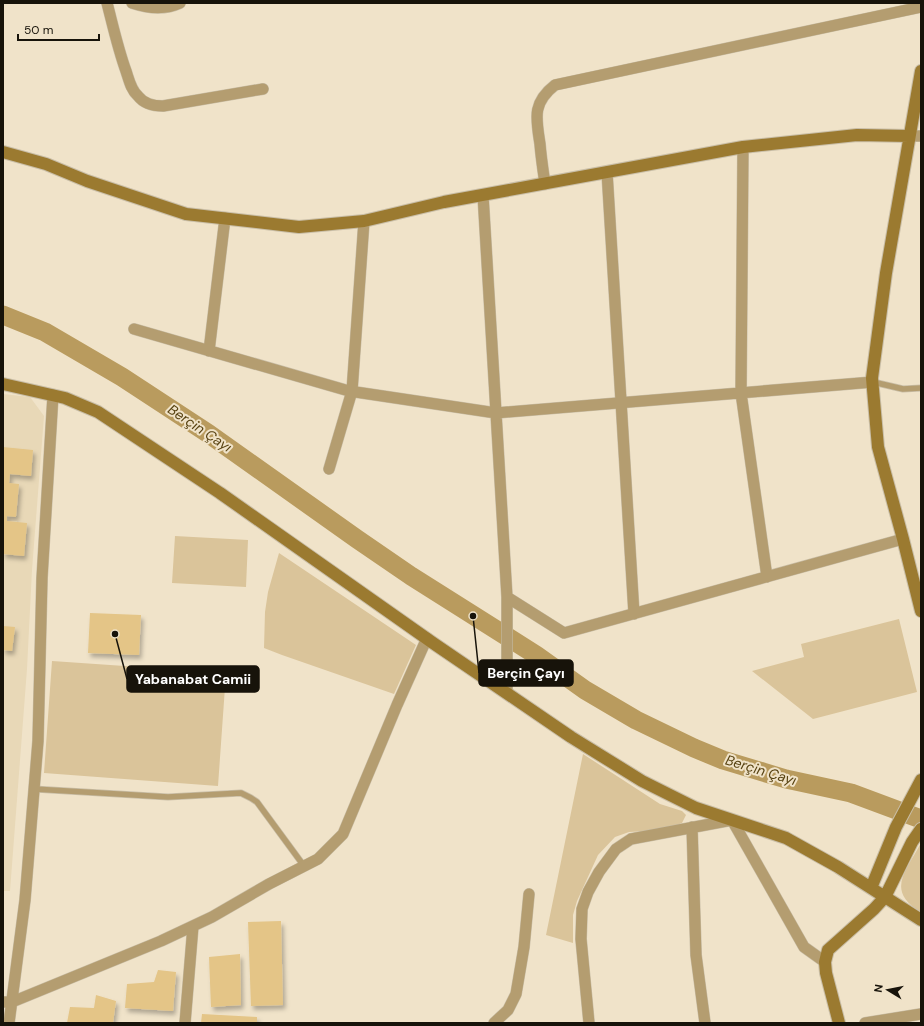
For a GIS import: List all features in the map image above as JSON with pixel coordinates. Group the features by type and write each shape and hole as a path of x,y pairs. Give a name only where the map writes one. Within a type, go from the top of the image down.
{"street":[{"path":"107,3 119,51 132,87 139,98 144,102 156,106 163,106 263,89"},
{"path":"132,3 148,7 161,8 173,7 180,3"},
{"path":"545,184 536,116 544,95 555,85 921,7"},
{"path":"921,71 915,136 886,273 872,382 878,447 918,588 921,611"},
{"path":"3,152 46,164 87,181 186,214 299,227 364,221 444,202 743,147 857,135 915,136"},
{"path":"743,147 740,393 767,577"},
{"path":"607,172 634,614"},
{"path":"483,195 507,601 507,689"},
{"path":"209,350 225,218"},
{"path":"329,469 352,391 364,221"},
{"path":"134,329 352,391 496,413 872,382"},
{"path":"3,384 65,398 98,412 220,493 426,638 507,689 571,737 642,780 696,808 786,838 838,867 921,920"},
{"path":"9,1023 7,1002 25,900 38,741 42,578 53,395"},
{"path":"507,601 564,633 903,539"},
{"path":"7,1002 162,940 193,926 318,858 343,834 426,638"},
{"path":"871,888 896,827 920,781"},
{"path":"589,1023 581,939 582,909 588,892 599,872 616,849 631,839 732,820"},
{"path":"732,820 804,947 825,962"},
{"path":"692,827 696,955 705,1023"},
{"path":"839,1023 825,962 828,950 874,909 885,897 912,842 921,829"},
{"path":"494,1023 508,1010 516,994 524,947 529,894"},
{"path":"185,1023 193,926"},
{"path":"865,1023 921,1014"}],"lane":[{"path":"872,382 903,389 921,388"},
{"path":"34,789 168,798 236,793 245,795 257,802 304,866"}],"shaded area":[{"path":"3,394 30,397 44,416 10,891 3,891"},
{"path":"175,536 248,540 246,587 172,583"},
{"path":"279,553 416,645 394,694 264,648 265,612 268,592"},
{"path":"899,619 917,692 813,719 752,671 804,657 801,644"},
{"path":"52,661 226,673 218,786 44,773"},
{"path":"583,754 660,804 682,811 686,815 682,823 665,830 629,832 615,837 598,855 577,901 573,915 573,943 546,935"},
{"path":"921,843 921,912 910,904 904,896 901,888 905,872"}],"building":[{"path":"3,447 33,450 31,476 10,474 9,483 19,484 16,517 7,516 7,521 27,523 24,556 3,554"},
{"path":"90,613 141,615 139,655 88,653"},
{"path":"3,626 15,627 12,651 3,650"},
{"path":"281,921 283,1005 251,1006 248,922"},
{"path":"240,954 241,1005 211,1007 209,957"},
{"path":"158,970 176,972 173,1011 125,1008 127,984 154,982"},
{"path":"96,995 116,1001 113,1023 67,1023 70,1007 94,1008"},
{"path":"202,1014 257,1017 257,1023 201,1023"}],"waterway":[{"name":"Berçin Çayı","path":"3,315 45,332 122,377 209,434 411,576 536,655 585,690 636,720 694,748 723,760 786,779 851,793 921,819"}],"place":[{"name":"Berçin Çayı","path":"473,616"},
{"name":"Yabanabat Camii","path":"115,634"}]}
